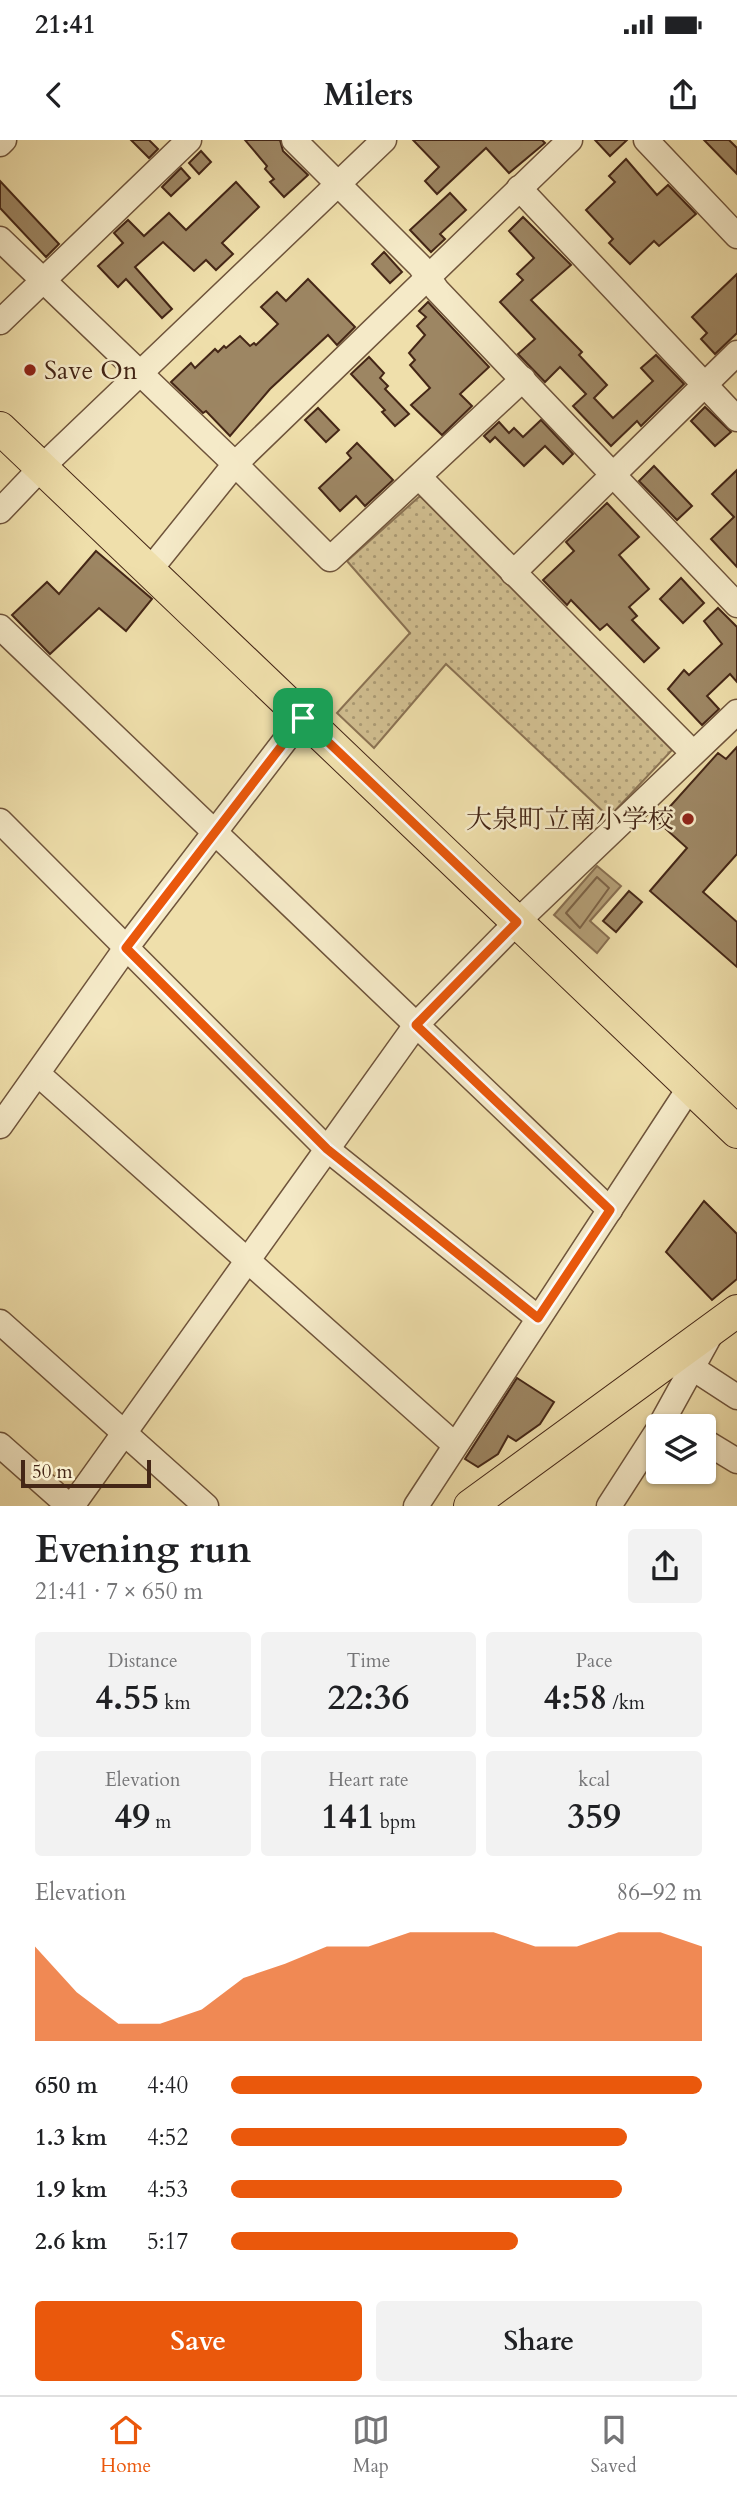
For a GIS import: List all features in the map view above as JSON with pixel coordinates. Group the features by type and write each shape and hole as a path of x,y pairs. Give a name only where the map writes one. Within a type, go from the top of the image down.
{"main road":[{"path":"0,428 737,1132"},
{"path":"470,1506 726,1319"}],"street":[{"path":"0,144 4,140"},
{"path":"0,322 189,140"},
{"path":"294,140 428,277 737,605"},
{"path":"0,511 41,468 384,140"},
{"path":"149,571 235,464 570,140"},
{"path":"646,140 737,236"},
{"path":"519,188 737,419"},
{"path":"0,239 330,559 523,379"},
{"path":"513,573 737,353"},
{"path":"419,477 693,753"},
{"path":"0,627 610,1210"},
{"path":"0,1445 70,1506 416,1025 517,922 737,712"},
{"path":"0,1126 126,948 303,718"},
{"path":"0,821 327,1149 538,1318"},
{"path":"38,1074 455,1445"},
{"path":"416,1506 690,1087"},
{"path":"672,1414 694,1369 726,1319"},
{"path":"0,1322 206,1506"},
{"path":"694,1369 737,1397"},
{"path":"716,1448 737,1461"},
{"path":"609,1506 646,1453"}],"shaded area":[{"path":"420,496 672,750 609,817 446,664 374,748 337,713 410,633 347,561"}],"water":[{"path":"597,866 621,886 590,921 609,938 597,953 554,915"}],"building":[{"path":"131,140 149,140 158,149 149,158"},
{"path":"245,140 280,140 283,151 308,175 284,197 270,182 274,179 265,169 267,166"},
{"path":"413,140 542,140 545,143 509,173 486,148 437,194 425,181 439,167"},
{"path":"595,140 627,140 610,156"},
{"path":"704,140 729,140 737,148 737,174"},
{"path":"201,151 211,162 199,174 189,163"},
{"path":"626,159 657,195 668,185 696,214 659,246 654,241 630,264 609,243 613,239 586,210 615,182 609,176"},
{"path":"181,168 190,178 171,196 162,187"},
{"path":"0,181 59,244 46,257 0,208"},
{"path":"236,182 259,207 222,243 233,254 216,270 206,260 194,271 163,242 135,267 172,309 162,318 126,279 118,287 98,266 123,243 114,233 128,220 144,236 169,213 186,230"},
{"path":"450,193 466,210 440,234 445,239 431,252 410,230"},
{"path":"523,217 571,265 531,300 582,352 579,355 607,385 594,398 613,418 653,381 641,368 656,355 684,384 641,426 637,421 611,446 573,406 586,394 560,367 545,382 518,354 535,339 500,302 523,280 517,274 534,258 509,231"},
{"path":"384,252 402,272 390,283 372,264"},
{"path":"737,274 737,333 715,354 701,339 707,333 692,317"},
{"path":"308,279 355,327 337,345 328,335 270,389 230,436 206,411 203,413 171,382 191,363 195,368 215,349 218,352 224,346 226,348 240,336 250,346 254,343 256,345 278,324 261,307 277,292 286,301"},
{"path":"428,302 489,367 460,394 472,406 442,435 411,405 430,388 410,365 415,360 409,353 425,335 417,326 426,317 419,311"},
{"path":"369,357 384,373 380,378 388,386 385,389 409,414 395,426 382,412 385,410 351,374"},
{"path":"705,407 731,432 715,446 691,421"},
{"path":"318,408 339,430 326,442 305,420"},
{"path":"541,420 573,454 563,464 545,446 524,466 495,437 490,442 484,436 499,422 509,433 514,428 523,437"},
{"path":"357,443 393,480 365,506 356,496 340,511 319,488 351,458 347,453"},
{"path":"654,466 692,506 677,520 639,481"},
{"path":"737,470 737,567 711,539 734,517 712,494"},
{"path":"607,503 639,537 619,555 649,589 629,607 637,616 632,620 659,648 644,662 607,624 600,630 571,600 567,605 543,580 574,551 566,542"},
{"path":"96,551 152,599 126,631 99,608 50,654 12,615 47,582 59,594"},
{"path":"681,578 704,603 683,623 660,599"},
{"path":"718,608 737,627 737,682 730,674 707,696 719,709 702,725 668,689 684,670 689,675 722,644 704,621"},
{"path":"737,747 737,854 703,892 737,922 737,967 650,891 687,848 657,821 718,753 726,759"},
{"path":"629,891 642,902 616,932 603,921"},
{"path":"704,1201 737,1234 737,1279 712,1300 666,1252"},
{"path":"517,1378 554,1402 540,1424 516,1441 508,1436 498,1454 478,1467 465,1459"}],"place":[{"name":"Save On","path":"30,370"},
{"name":"大泉町立南小学校","path":"688,819"}],"route":[{"path":"303,718 517,922 416,1025 610,1210 538,1318 327,1149 126,948 303,718"}]}
